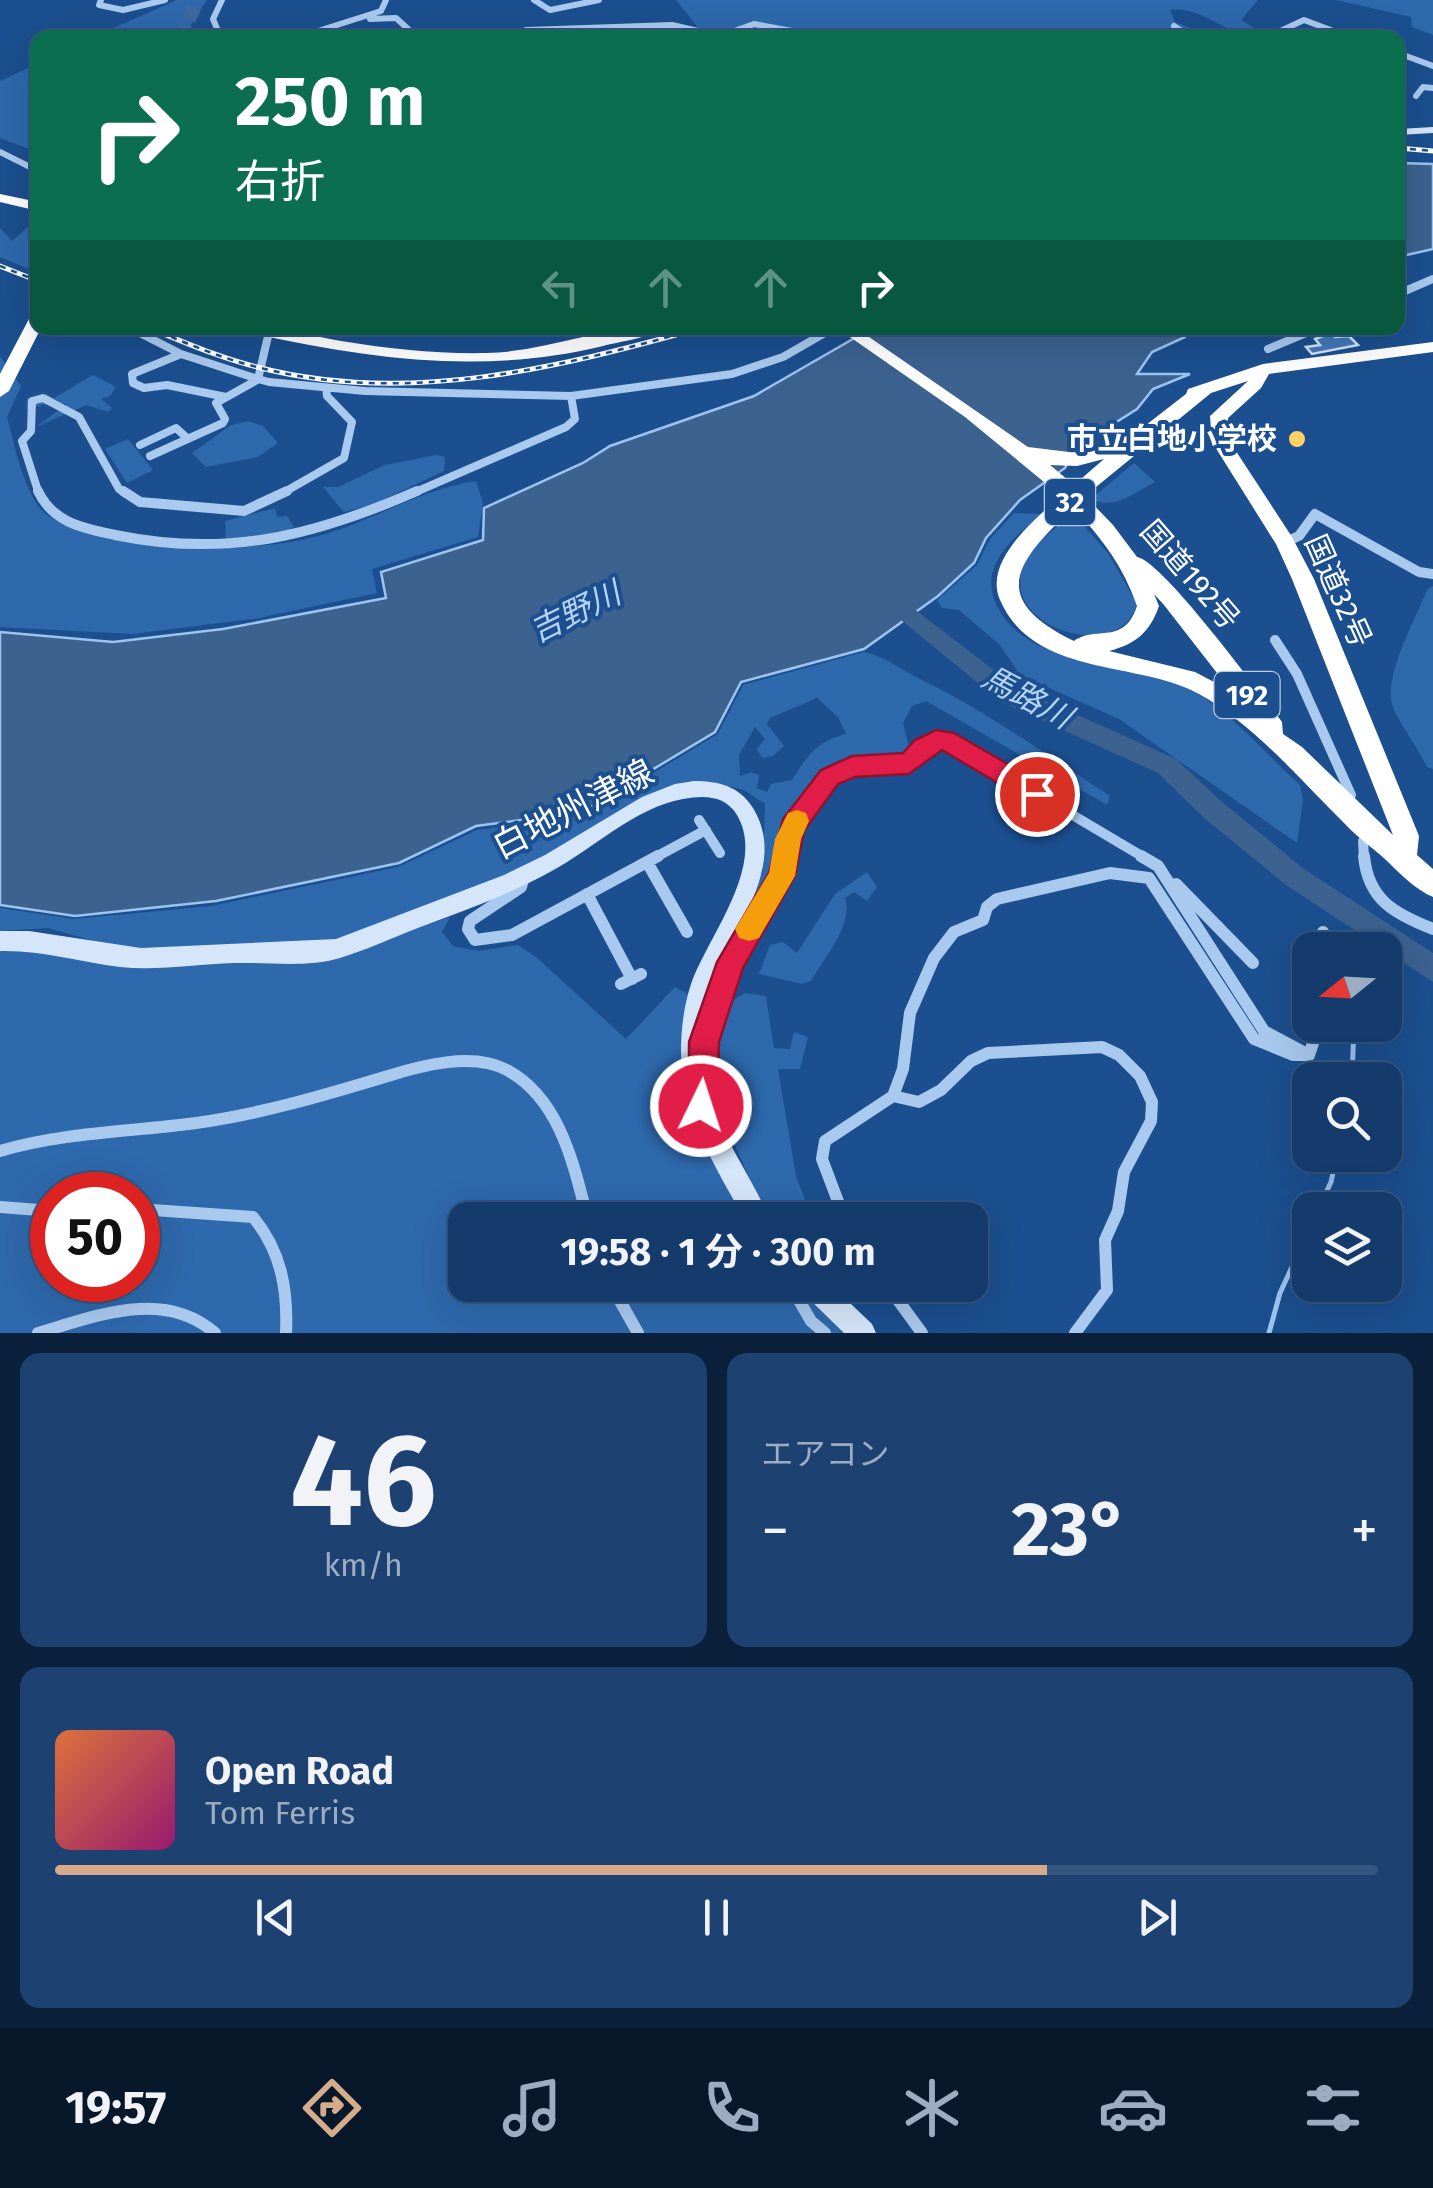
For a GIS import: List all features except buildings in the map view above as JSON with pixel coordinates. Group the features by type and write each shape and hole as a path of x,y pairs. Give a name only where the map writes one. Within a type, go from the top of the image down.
{"highway":[{"path":"0,198 30,205"},
{"path":"0,390 30,332"},
{"path":"297,335 472,359 564,350 625,335"},
{"name":"32","path":"847,335 1017,449 1084,506 1102,525 1146,592 1145,616 1130,634 1101,644 1046,636 1023,618 1008,595 1007,573 1018,550 1157,427 1205,389"},
{"name":"32","path":"1017,449 1054,460 1073,461 1112,448 1177,399 1266,359 1433,347"},
{"name":"国道32号","path":"1266,359 1255,384 1220,416 1217,428 1221,442 1285,542 1406,836 1406,851 1400,858"},
{"name":"国道192号","path":"1102,525 1172,599 1301,763 1433,885"},
{"path":"1046,636 1069,648 1153,666 1189,679 1223,698 1301,763"},
{"path":"1189,679 1219,659"}],"main road":[{"path":"1405,132 1433,130"},
{"name":"白地州津線","path":"0,940 52,942 114,956 148,958 226,952 301,954 336,949 524,875 622,816 668,795 715,790 734,796 749,813 756,840 752,874 702,986 694,1032 695,1078 716,1144 748,1202"},
{"path":"831,1302 863,1333"}],"street":[{"path":"100,0 99,5 106,8 145,7 165,0"},
{"path":"216,30 213,11 222,0"},
{"path":"318,30 381,11 386,0"},
{"path":"534,0 550,10 599,0"},
{"path":"349,19 396,18 409,30"},
{"path":"1283,30 1304,20 1331,30"},
{"path":"737,30 754,24 787,30"},
{"path":"526,30 672,25 694,30"},
{"path":"1174,26 1180,30"},
{"path":"1405,56 1433,66"},
{"path":"1416,96 1423,87 1433,88"},
{"path":"0,152 30,167"},
{"path":"1405,291 1433,279"},
{"path":"144,335 181,354 258,377 326,388 570,396 732,374 783,357 826,335"},
{"path":"150,456 223,424 225,419 216,403 258,377 264,363 261,335"},
{"path":"1266,359 1306,335"},
{"path":"181,354 132,374 133,383 144,388 167,385 226,397"},
{"path":"326,388 328,396 352,422 344,458 310,481 244,511 222,512 132,500 119,490 79,417 43,398 32,401 31,431 22,441 44,509 62,521 168,544 246,544 326,530 536,440 574,420 576,409 570,396"},
{"path":"140,444 176,428 187,438"},
{"path":"1285,542 1300,536 1315,514 1419,572 1433,574"},
{"path":"1274,640 1297,674 1351,795"},
{"path":"695,1078 704,1072 704,1042 731,962 782,876 792,827 839,770 909,763 936,740 946,740 1158,866 1254,963"},
{"path":"524,875 521,888 470,921 468,929 474,940 512,935 647,862 702,825 720,853"},
{"path":"1363,842 1363,872 1380,902 1407,920 1433,929"},
{"path":"647,862 687,932"},
{"path":"1158,866 1264,1031 1309,1055"},
{"path":"839,1202 822,1150 831,1136 893,1096 903,1069 910,1013 934,958 954,932 983,920 987,907 997,899 1110,873 1149,878 1254,1039 1293,1055 1309,1055"},
{"path":"587,894 631,979"},
{"path":"1309,1055 1313,1042"},
{"path":"893,1096 900,1101 939,1094 966,1064 993,1049 1102,1047 1134,1068 1152,1103 1150,1128 1123,1174 1118,1214 1104,1241 1110,1274 1107,1290 1076,1333"},
{"path":"0,1151 36,1139 201,1122 303,1102 404,1071 469,1064 505,1068 536,1092 568,1145 583,1202"},
{"path":"0,1207 30,1209"},
{"path":"160,1210 253,1216 271,1236 283,1270 286,1333"},
{"path":"621,1302 638,1333"},
{"path":"800,1302 824,1333"},
{"path":"899,1302 922,1333"},
{"path":"38,1333 90,1318 166,1309 184,1310 206,1322 215,1333"}],"shaded area":[{"path":"177,0 207,0 192,30 109,30"},
{"path":"676,0 1258,0 1241,20 1257,30 1233,30 1196,13 1170,10 1175,22 1195,30 700,30"},
{"path":"1336,0 1433,0 1433,35 1412,27 1411,17"},
{"path":"30,67 30,149 0,138 0,81"},
{"path":"30,225 30,270 0,257 0,228 12,241"},
{"path":"0,356 21,386 7,417 23,473 44,513 63,524 200,545 279,544 332,532 420,497 476,481 483,503 478,537 372,569 377,593 259,618 132,634 0,627"},
{"path":"93,375 116,387 110,396 101,399 112,408 108,412 86,405 36,427 67,404 48,403 26,410 27,399 46,394 54,398"},
{"path":"248,421 263,426 278,443 258,457 206,467 192,453 231,425"},
{"path":"128,439 153,470 127,483 105,449"},
{"path":"436,455 445,457 444,471 374,504 344,512 323,487 338,487 385,465"},
{"path":"1134,463 1155,482 1116,502 1091,499"},
{"path":"275,508 277,517 287,516 294,527 286,532 226,539 225,521"},
{"path":"1014,513 1041,514 1009,544 995,566 992,593 1014,629 1035,644 1058,653 1161,676 1184,685 1215,706 1300,785 1303,800 1297,843 1119,719 1020,675 1000,645 959,610 942,608 937,600 977,565 990,539"},
{"path":"1075,516 1108,553 1137,604 1125,624 1106,633 1082,635 1058,628 1037,616 1023,598 1021,575 1033,550 1052,530"},
{"path":"1433,586 1433,769 1427,767 1398,717 1391,692 1402,647 1427,590"},
{"path":"864,652 873,654 974,708 1110,796 1107,805 926,701 912,706 903,723 910,751 906,757 842,759 828,767 781,830 770,890 761,898 754,892 763,871 765,804 744,790 706,781 672,786 524,867 333,944 125,950 48,928 0,931 0,908 74,919 211,906 398,867 477,830 582,816 718,734 743,685","holes":["817,698 838,717 846,734 814,751 792,780 771,784 767,792 757,788 759,775 751,772 740,776 739,755 755,727 765,739 757,749 762,758 773,756 784,746 767,724 770,718"]},
{"path":"867,872 877,887 867,901 854,892 845,898 842,930 811,981 802,984 759,974 770,945 783,942 797,953 835,894"},
{"path":"450,917 442,932 453,946 479,951 518,945 626,1039 675,987 688,994 702,1131 740,1202 448,1202 448,1302 847,1302 859,1333 0,1333 0,950 336,957"},
{"path":"745,993 766,996 774,1048 790,1049 794,1032 808,1037 800,1069 778,1069 796,1176 806,1202 760,1202 716,1103 710,1079 722,1025 733,1000"}],"water":[{"path":"1405,163 1433,164 1433,249 1405,255"},
{"name":"吉野川","path":"860,335 1186,335 1152,352 1137,374 1190,374 1153,389 1137,409 1077,447 1065,468 1020,500 986,538 974,563 938,596 864,649 741,682 715,732 582,812 476,826 399,863 216,901 75,916 0,905 0,632 113,642 223,629 386,598 381,572 483,540 484,508 583,463 610,446 754,396"}],"waterway":[{"name":"馬路川","path":"887,596 1009,695 1167,766 1212,809 1295,877 1433,969"},
{"path":"1353,1042 1353,1062"},
{"path":"1326,1192 1333,1172"},
{"path":"1269,1333 1292,1267"}],"tunnel":[{"path":"184,30 198,0"}],"railway":[{"path":"1405,149 1433,151"},
{"path":"0,266 30,278"},
{"path":"167,335 257,367 369,383 481,377 537,368 674,335"}],"slow traffic":[{"path":"749,929 782,876 788,839 797,821"}],"place":[{"name":"市立白地小学校","path":"1297,439"}],"route":[{"path":"701,1106 695,1078 704,1072 704,1042 731,962 782,876 792,827 830,777 852,767 909,763 924,747 936,740 946,740 1037,794"}]}
